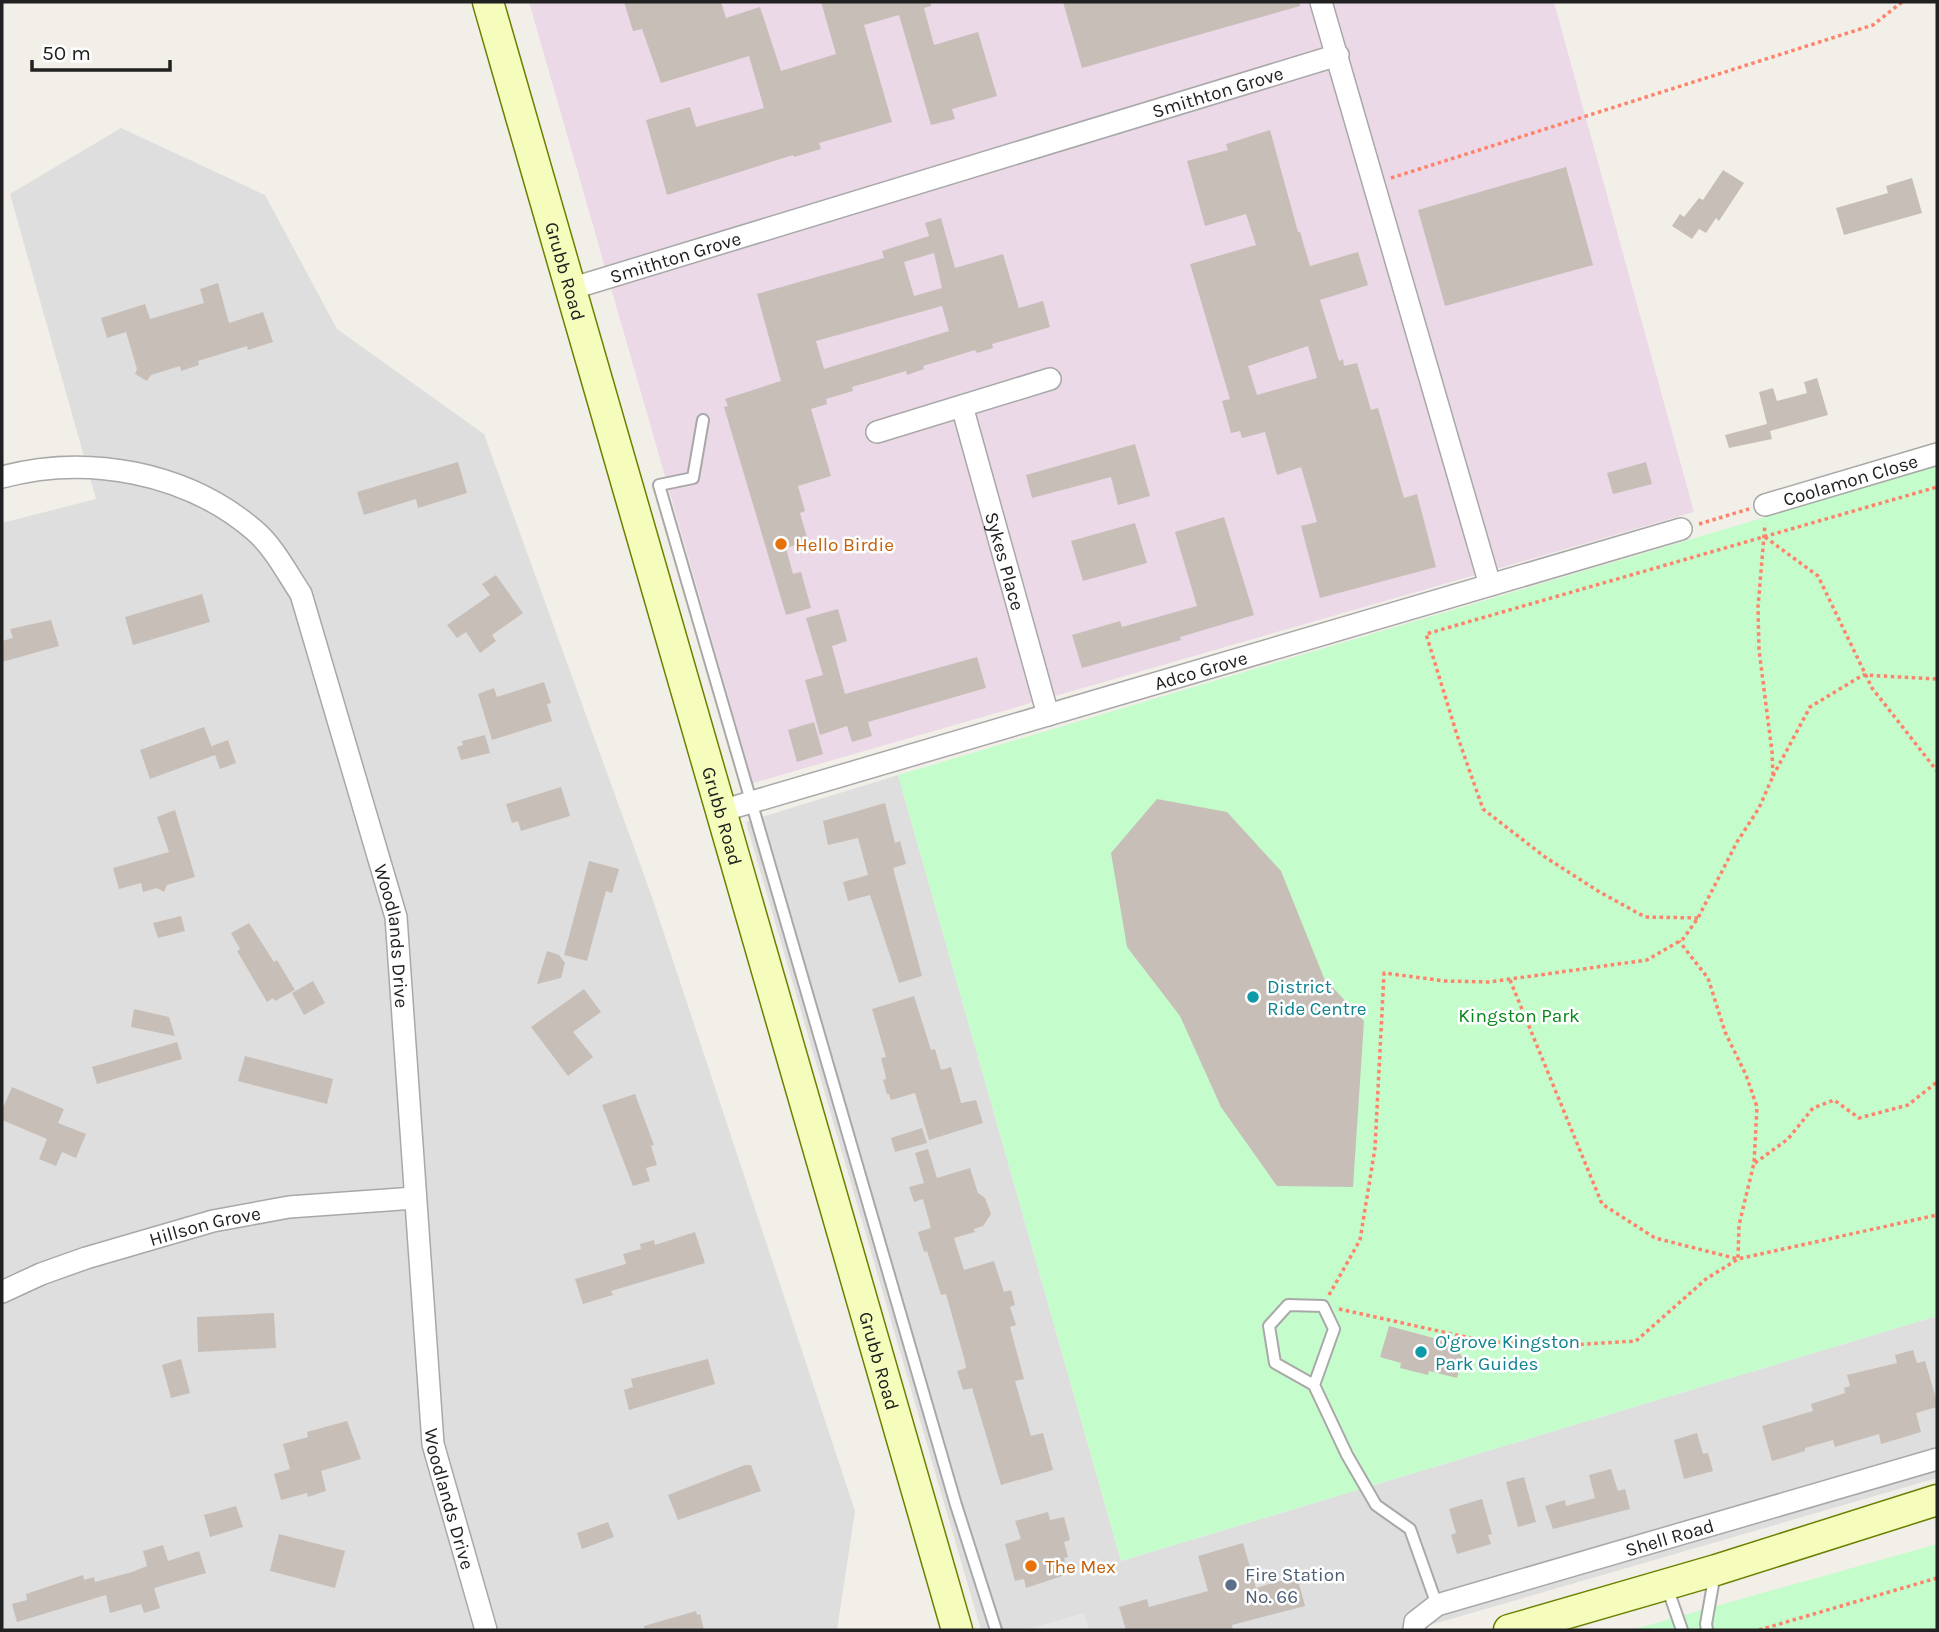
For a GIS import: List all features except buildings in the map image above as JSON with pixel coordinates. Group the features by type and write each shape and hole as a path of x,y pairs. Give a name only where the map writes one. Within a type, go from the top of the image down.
{"main road":[{"name":"Grubb Road","path":"488,2 957,1630"},
{"path":"1509,1630 1716,1570 1937,1500"}],"street":[{"path":"1321,2 1490,585"},
{"name":"Smithton Grove","path":"570,289 1338,55"},
{"path":"877,432 1050,379"},
{"name":"Sykes Place","path":"962,406 1048,715"},
{"name":"Coolamon Close","path":"1765,505 1937,454"},
{"name":"Woodlands Drive","path":"2,477 56,467 131,472 175,484 217,502 256,531 276,555 301,594 396,917 433,1444 486,1630"},
{"name":"Adco Grove","path":"721,811 1681,529"},
{"name":"Hillson Grove","path":"2,1292 86,1258 214,1221 289,1207 415,1198"},
{"name":"Shell Road","path":"1437,1605 1937,1459"},
{"path":"1414,1630 1415,1622 1437,1605"}],"lane":[{"name":"Grubb Road","path":"703,420 693,478 659,485 956,1505 996,1630"},
{"path":"1314,1385 1334,1329 1323,1306 1288,1305 1269,1325 1275,1363 1314,1385 1347,1455 1376,1505 1410,1529 1437,1605"},
{"path":"1707,1630 1716,1570"},
{"path":"1667,1584 1682,1630"}],"path":[{"path":"1375,183 1873,25 1902,2"},
{"path":"1698,918 1645,917 1545,857 1483,809 1426,634 1937,487"},
{"path":"1681,529 1765,505"},
{"path":"1765,537 1818,576 1872,688 1937,771"},
{"path":"1765,537 1758,607 1759,650 1773,776"},
{"path":"1937,680 1863,675 1810,707 1759,808 1737,842 1698,918 1679,941 1647,960 1489,982 1445,981 1384,974 1375,1148 1360,1240 1323,1306 1484,1341 1553,1346 1636,1341 1706,1279 1738,1258 1937,1215"},
{"path":"1679,941 1708,978 1725,1032 1758,1107 1754,1163 1739,1225 1738,1258"},
{"path":"1509,979 1602,1204 1655,1238 1738,1258"},
{"path":"1754,1163 1788,1139 1813,1108 1834,1100 1859,1118 1908,1105 1937,1082"},
{"path":"1759,1630 1937,1578"}],"shaded area":[{"path":"529,2 1554,2 1694,512 753,783"},
{"path":"121,128 265,195 337,329 484,434 652,897 855,1511 837,1630 2,1630 2,523 96,499 10,194"},
{"path":"898,775 1121,1561 1937,1316 1937,1478 1413,1630 981,1630 746,822"},
{"path":"1084,1613 1089,1630 1028,1630 1028,1629"}],"green space":[{"name":"Kingston Park","path":"1937,466 1937,1316 1121,1561 898,775"},
{"path":"1937,1544 1937,1630 1631,1630"}],"place":[{"name":"Hello Birdie","path":"781,544"},
{"name":"District Ride Centre","path":"1253,997"},
{"name":"O'grove Kingston Park Guides","path":"1421,1352"},
{"name":"The Mex","path":"1031,1566"},
{"name":"Fire Station No. 66","path":"1231,1585"}]}
